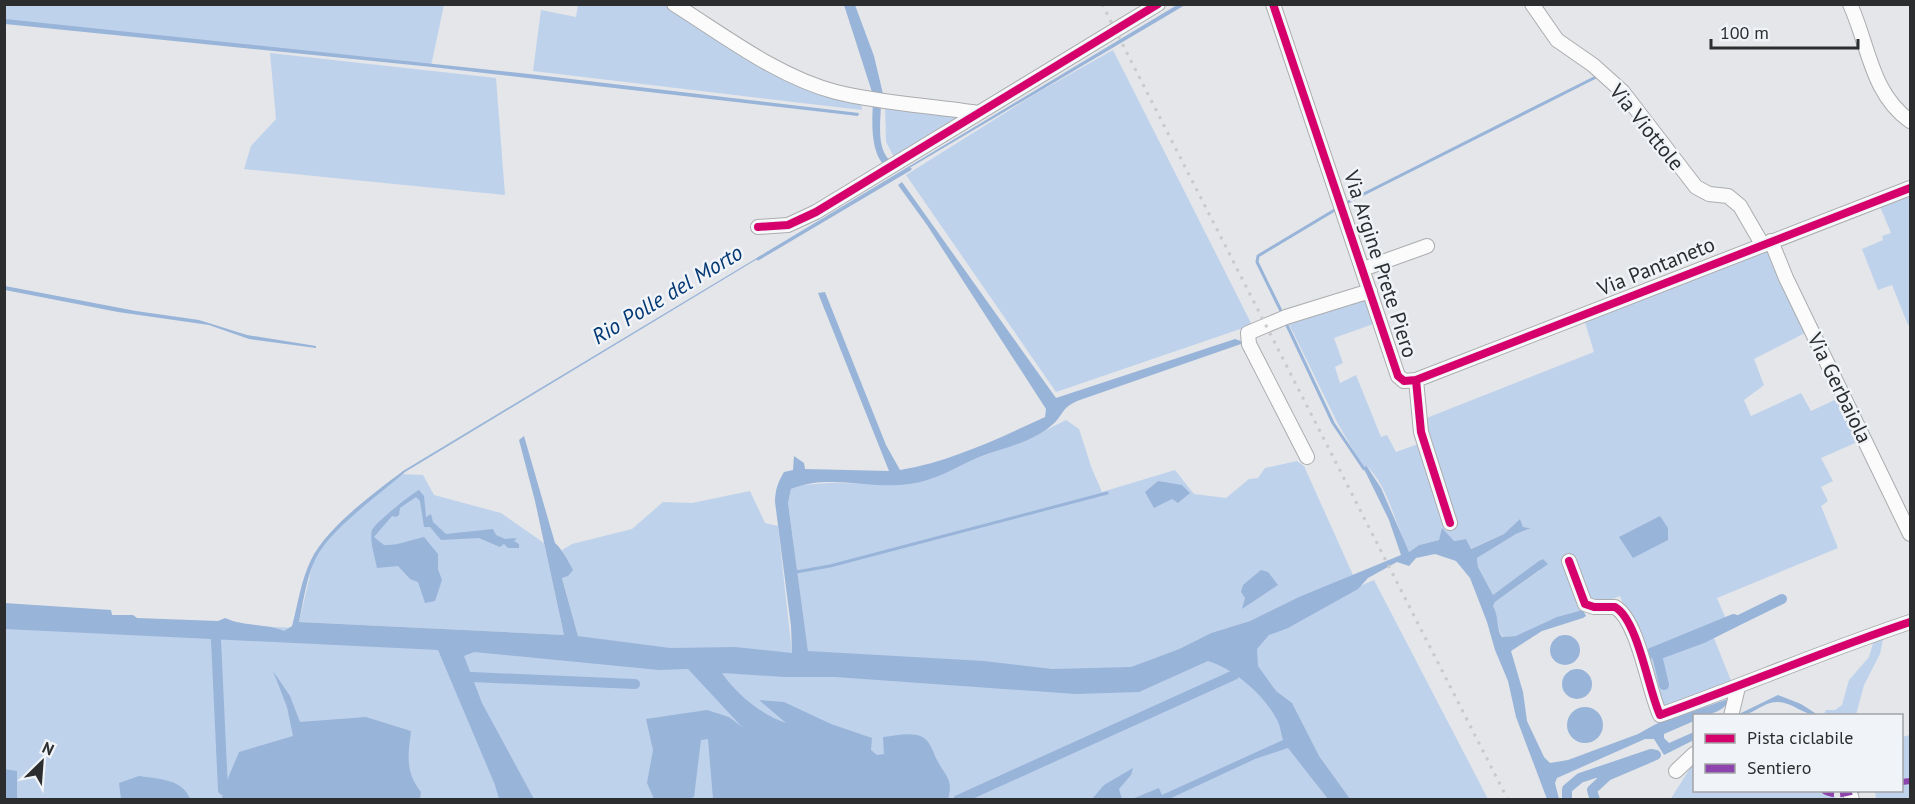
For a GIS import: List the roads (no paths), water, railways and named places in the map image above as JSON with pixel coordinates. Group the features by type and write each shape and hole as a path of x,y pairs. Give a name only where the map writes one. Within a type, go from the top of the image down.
{"street":[{"path":"674,4 764,60 807,82 837,92 978,113"},
{"path":"758,227 788,225 816,212 1158,4"},
{"name":"Via Argine Prete Piero","path":"1273,4 1398,376 1404,381 1416,380 1420,432 1450,523"},
{"name":"Via Viottole","path":"1532,4 1557,40 1593,65 1623,92 1696,187 1709,194 1728,196 1740,206 1767,242"},
{"path":"1850,4 1879,85 1893,107 1911,121"},
{"name":"Via Pantaneto","path":"1416,380 1911,188"},
{"name":"Via Gerbaiola","path":"1767,242 1911,534"},
{"path":"1363,269 1426,246"},
{"path":"1307,458 1249,345 1248,333 1283,318 1371,291"},
{"path":"1569,561 1586,604 1594,607 1615,607 1627,618 1651,695 1660,715 1738,687 1834,648 1911,622"},
{"path":"1731,714 1738,687"},
{"path":"1676,771 1693,756"}],"waterway":[{"path":"1344,204 1598,76"},
{"name":"Rio Polle del Morto","path":"758,259 910,169"},
{"path":"1283,315 1257,262 1258,256 1338,208"},
{"path":"1285,321 1333,423 1364,469"},
{"path":"796,572 830,566 1107,493"},
{"path":"1735,622 1782,599"},
{"path":"1734,619 1735,622 1703,638 1657,655 1651,653 1734,619"},
{"path":"216,640 223,790"},
{"path":"1657,655 1664,685"},
{"path":"958,800 1234,675"},
{"path":"472,677 635,684"},
{"path":"1567,800 1567,789 1580,778 1651,754 1656,755 1607,776 1592,790 1595,800"}],"railway":[{"path":"1102,4 1508,800"}]}
